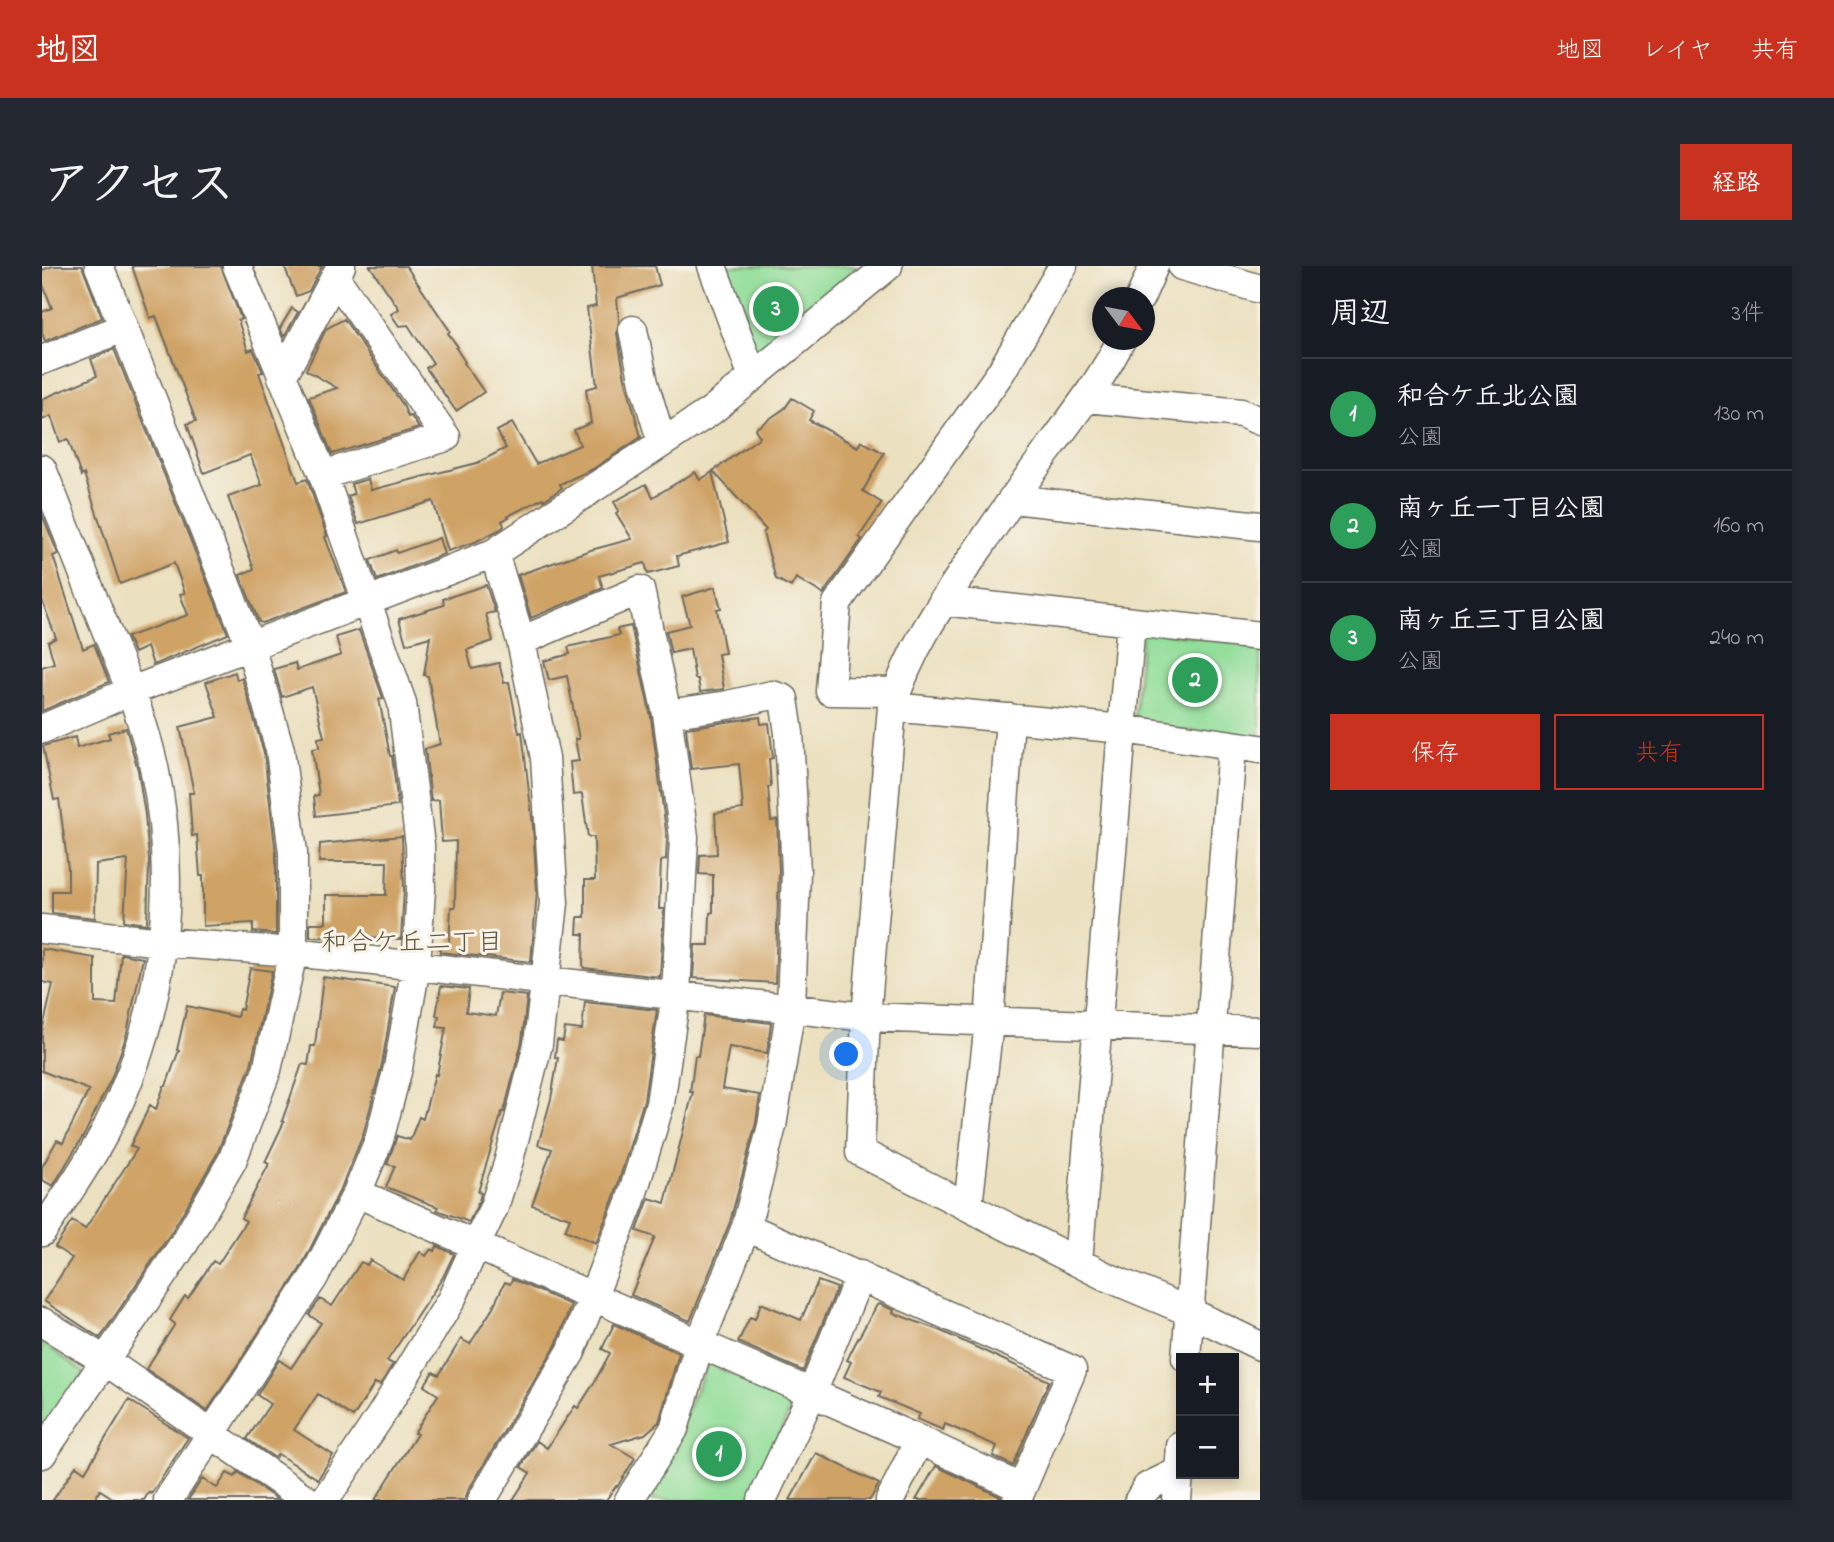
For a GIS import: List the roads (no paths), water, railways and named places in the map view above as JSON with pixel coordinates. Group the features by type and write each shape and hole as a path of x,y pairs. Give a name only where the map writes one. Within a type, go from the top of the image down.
{"street":[{"path":"42,1454 185,1242 232,1161 267,1070 293,952 293,853 280,750 250,645 99,266"},
{"path":"168,1500 314,1277 357,1193 379,1140 398,1068 416,966 421,890 420,845 402,703 323,475 237,266"},
{"path":"712,266 753,377"},
{"path":"42,729 131,691 494,554 711,411 888,266"},
{"path":"1063,266 1000,372 838,603 830,691 1010,718 1123,729 1260,749"},
{"path":"1145,287 1154,266"},
{"path":"1182,266 1260,289"},
{"path":"282,377 338,272 446,438 323,475"},
{"path":"42,360 123,328"},
{"path":"633,330 644,383 662,443"},
{"path":"1116,350 1107,369 1012,499 943,601 913,653 895,699 866,1017 860,1152 1105,1276 1188,1311 1260,1346"},
{"path":"1086,398 1241,413 1260,421"},
{"path":"42,470 131,691 154,765 163,817 167,865 167,911 146,1032 132,1073 106,1130 42,1232"},
{"path":"1012,499 1260,526"},
{"path":"325,1500 451,1300 477,1245 494,1208 538,1044 554,903 545,758 520,640 494,554"},
{"path":"482,1500 571,1352 630,1202 660,1104 676,994 684,837 667,714 640,590 520,640"},
{"path":"943,601 1260,636"},
{"path":"1078,1262 1131,622"},
{"path":"629,1500 674,1429 699,1345 746,1227 772,1126 791,1006 796,872 785,699 772,695 667,714"},
{"path":"968,1206 989,1023 1010,718"},
{"path":"1186,1353 1232,746"},
{"path":"42,929 293,952 791,1006 866,1017 1260,1031"},
{"path":"357,1193 919,1440 1019,1494 1072,1370 746,1227"},
{"path":"762,1500 813,1393 860,1275"},
{"path":"42,1322 104,1360 307,1500"},
{"path":"890,1500 919,1440"},
{"path":"1139,1500 1147,1487 1176,1462"},
{"path":"1177,1500 1179,1479"}],"place":[{"name":"南ヶ丘三丁目公園","path":"776,309"},
{"name":"南ヶ丘一丁目公園","path":"1195,680"},
{"name":"和合ケ丘北公園","path":"719,1454"}],"district":[{"name":"和合ケ丘二丁目","path":"412,944"}]}
